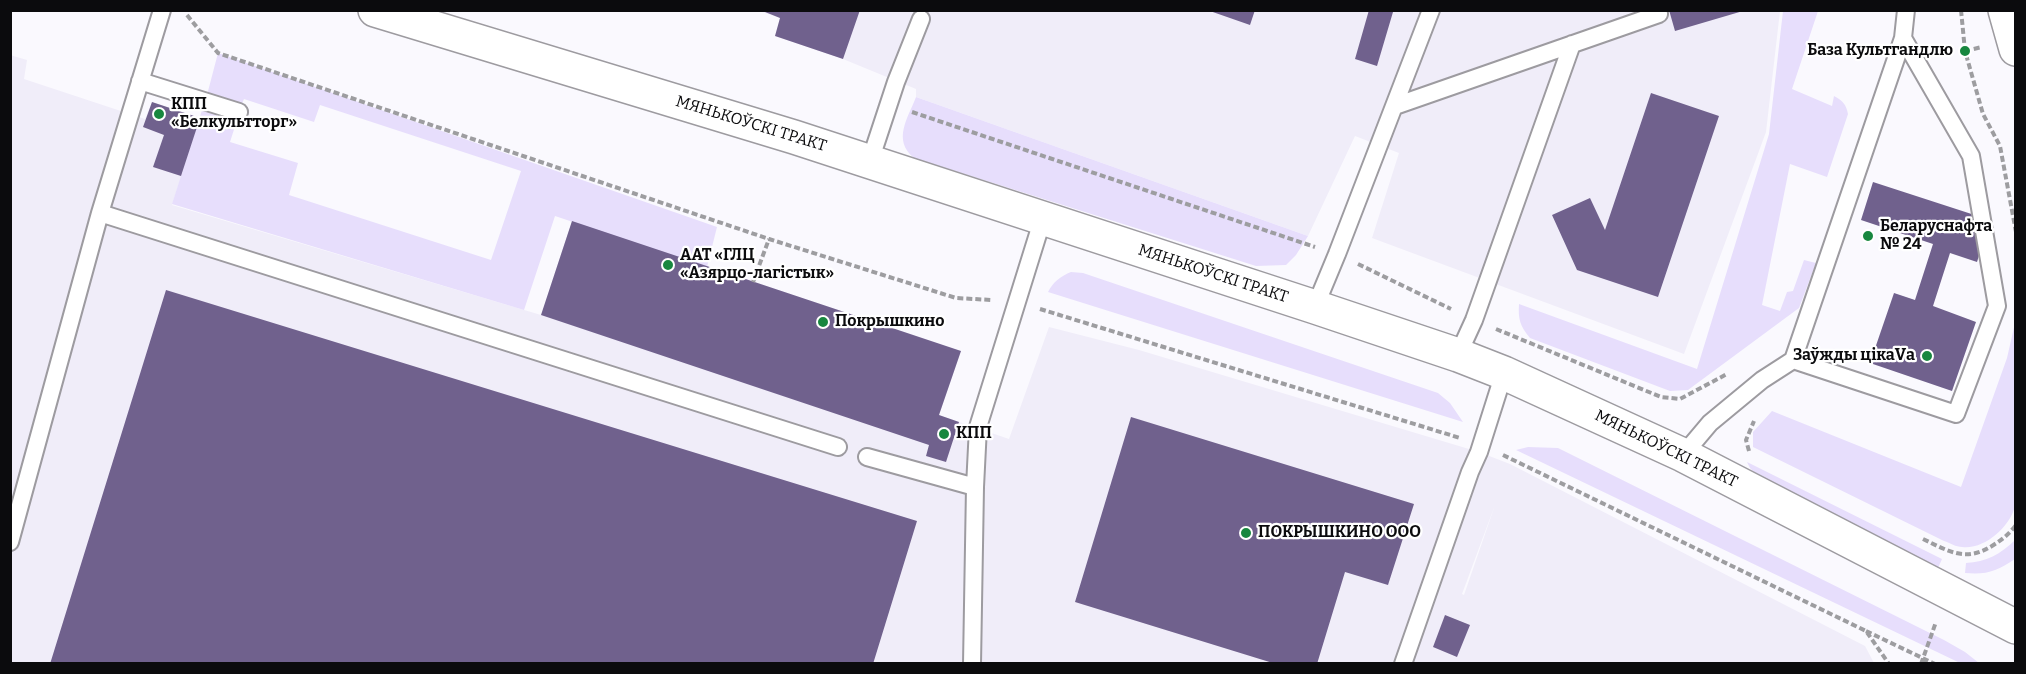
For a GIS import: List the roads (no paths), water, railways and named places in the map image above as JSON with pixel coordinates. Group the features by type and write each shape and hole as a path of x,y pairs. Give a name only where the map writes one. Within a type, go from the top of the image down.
{"street":[{"name":"МЯНЬКОЎСКІ ТРАКТ","path":"375,10 870,161 1458,355 1504,373 1683,455 2016,627"},
{"path":"2005,10 2016,49"}],"lane":[{"path":"10,543 100,213 162,10"},
{"path":"1315,306 1431,10"},
{"path":"1683,455 1710,423 1762,380 1793,360 1903,38 1906,10"},
{"path":"1395,106 1659,14"},
{"path":"870,161 896,82 921,20"},
{"path":"1793,360 1956,414 1997,306 1971,156 1903,38"},
{"path":"1458,355 1474,320 1572,44"},
{"path":"140,81 239,112"},
{"path":"100,213 838,447"},
{"path":"972,663 978,427 1043,218"},
{"path":"1403,663 1504,373"},
{"path":"867,457 975,487"}],"place":[{"name":"База Культгандлю","path":"1965,51"},
{"name":"КПП «Белкультторг»","path":"159,114"},
{"name":"Беларуснафта № 24","path":"1868,236"},
{"name":"ААТ «ГЛЦ «Азярцо-лагістык»","path":"668,265"},
{"name":"Покрышкино","path":"823,322"},
{"name":"Заўжды цікаVа","path":"1927,356"},
{"name":"КПП","path":"944,434"},
{"name":"ПОКРЫШКИНО ООО","path":"1246,533"}]}
